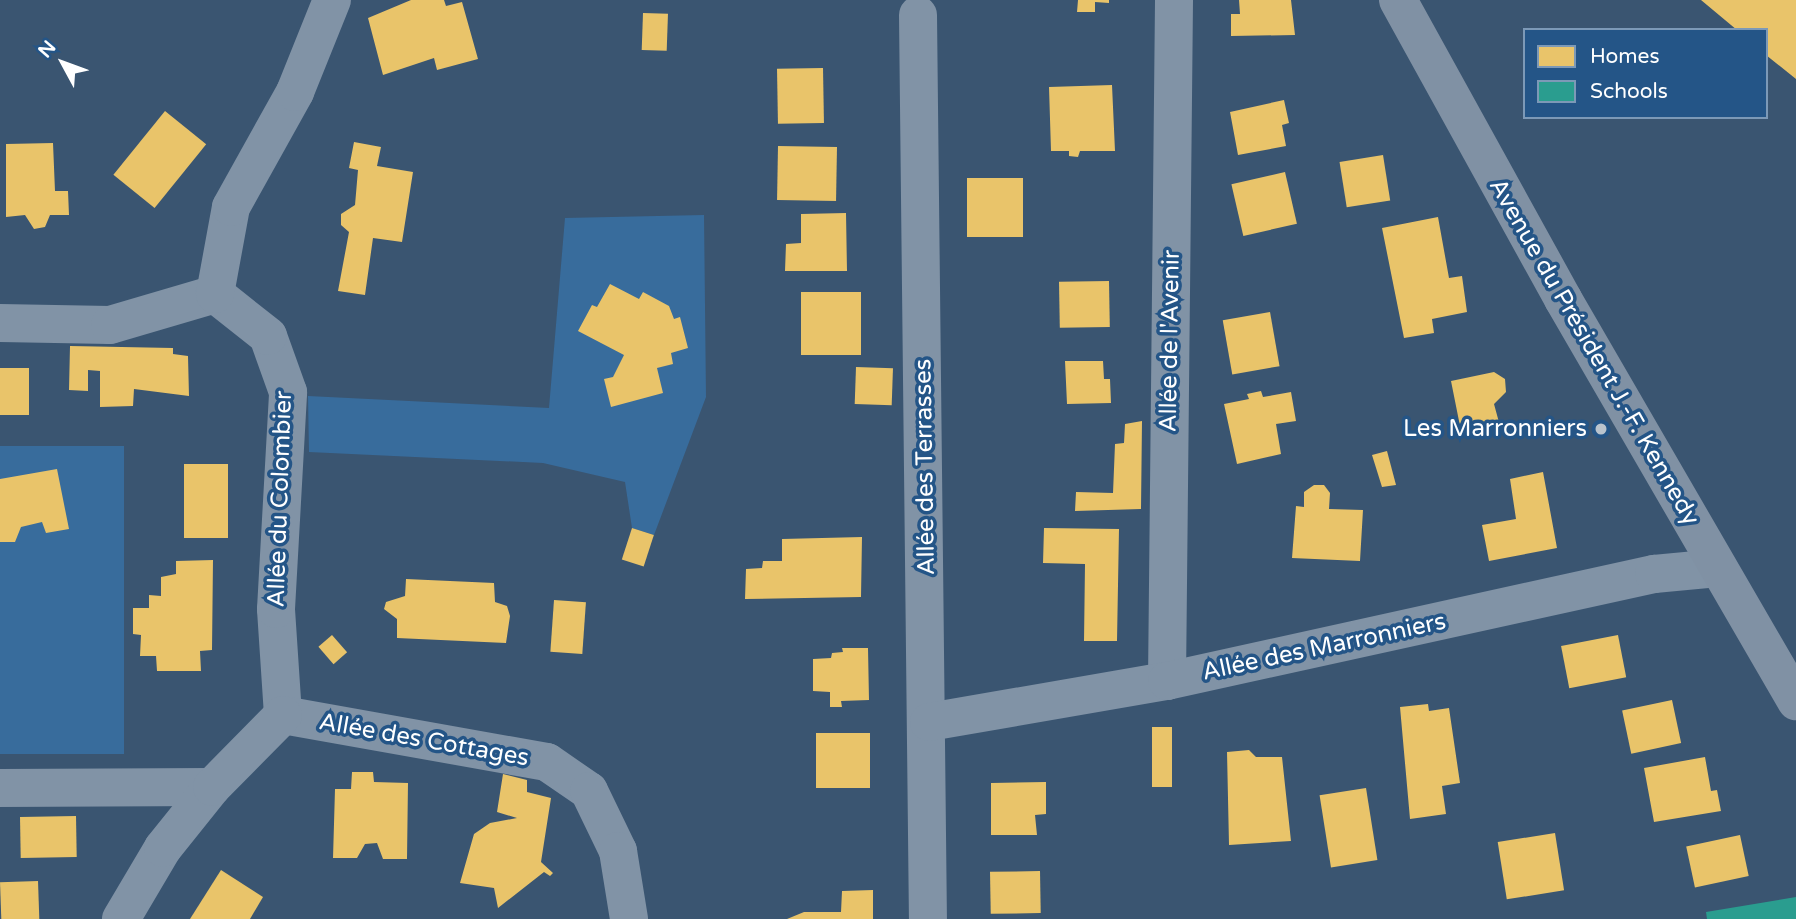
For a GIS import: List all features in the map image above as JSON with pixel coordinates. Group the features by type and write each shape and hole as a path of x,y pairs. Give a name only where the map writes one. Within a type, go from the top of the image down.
{"main road":[{"name":"Avenue du Président J.-F. Kennedy","path":"1398,0 1444,90 1796,701"}],"street":[{"path":"0,323 110,325 215,294 231,208 295,92 332,0"},
{"name":"Allée de l'Avenir","path":"1167,681 1174,0"},
{"name":"Allée des Terrasses","path":"918,15 929,722 928,919"},
{"name":"Allée du Colombier","path":"215,294 268,335 288,392 276,609 283,715"},
{"name":"Allée des Marronniers","path":"929,722 1167,681 1654,574 1718,568"},
{"path":"121,919 163,848 212,788 283,715"},
{"name":"Allée des Cottages","path":"283,715 547,762 589,791 618,851 629,919"},
{"path":"0,788 212,788"}],"shaded area":[{"path":"704,215 706,397 654,535 632,528 625,482 543,463 309,452 308,396 549,408 565,218"},
{"path":"0,446 124,446 124,754 0,754"}],"building: Homes":[{"path":"411,0 444,0 446,6 462,2 478,59 437,70 434,58 383,75 368,18"},
{"path":"1078,0 1109,0 1109,3 1095,2 1095,12 1077,12"},
{"path":"1239,0 1291,0 1295,35 1231,36 1231,14 1240,14"},
{"path":"1701,0 1796,0 1796,79 1768,57 1768,28 1735,28"},
{"path":"643,13 668,14 667,51 642,50"},
{"path":"823,68 824,123 778,124 777,69"},
{"path":"1112,85 1115,151 1080,151 1078,157 1069,156 1069,151 1051,151 1049,87"},
{"path":"1284,100 1289,123 1282,125 1286,146 1238,155 1230,112"},
{"path":"165,111 206,144 155,208 113,175"},
{"path":"354,142 381,147 377,166 413,172 402,242 373,238 365,295 338,291 349,232 341,225 341,214 355,205 358,170 349,168"},
{"path":"53,143 55,191 68,191 69,215 50,215 45,227 34,229 25,215 6,217 6,144"},
{"path":"778,146 837,147 836,201 777,200"},
{"path":"1383,155 1390,200 1347,207 1340,162"},
{"path":"1285,172 1297,224 1243,236 1231,184"},
{"path":"967,178 1023,178 1023,237 967,237"},
{"path":"846,213 847,271 785,271 786,244 801,243 801,214"},
{"path":"1438,217 1449,278 1462,276 1467,312 1432,319 1434,333 1404,338 1382,228"},
{"path":"1109,281 1110,327 1060,328 1059,282"},
{"path":"610,284 639,299 643,292 669,306 674,319 680,317 688,348 671,353 673,364 657,368 663,393 611,407 604,379 613,377 624,355 578,331 592,305 597,307"},
{"path":"801,292 861,292 861,355 801,355"},
{"path":"1270,312 1280,366 1232,374 1223,320"},
{"path":"70,346 173,348 173,354 188,356 189,396 134,389 133,406 100,407 100,371 88,370 88,391 69,390"},
{"path":"1065,361 1103,361 1104,379 1110,379 1111,403 1067,404"},
{"path":"856,367 893,368 892,405 855,404"},
{"path":"0,368 29,368 29,415 0,415"},
{"path":"1494,372 1505,379 1506,392 1494,404 1500,426 1462,436 1451,381"},
{"path":"1261,391 1263,397 1291,392 1296,421 1276,424 1281,454 1237,464 1224,404 1249,399 1247,394"},
{"path":"1142,421 1141,509 1075,511 1076,492 1113,493 1115,444 1124,443 1125,424"},
{"path":"1387,451 1396,485 1382,487 1372,455"},
{"path":"184,464 228,464 228,538 184,538"},
{"path":"57,469 69,529 46,533 42,522 21,527 15,542 0,542 0,479"},
{"path":"1543,472 1557,548 1489,561 1482,525 1516,519 1510,479"},
{"path":"1314,485 1324,485 1330,493 1329,509 1363,510 1360,561 1292,558 1296,506 1304,507 1304,492"},
{"path":"632,528 654,535 644,566 622,559"},
{"path":"1044,528 1119,529 1117,641 1084,641 1085,564 1043,563"},
{"path":"862,537 861,597 745,599 746,569 762,568 763,561 782,561 782,539"},
{"path":"213,560 212,650 200,651 201,671 157,671 156,656 140,656 141,635 133,634 133,608 149,608 149,595 161,596 161,577 176,574 176,561"},
{"path":"406,579 494,583 495,602 507,606 510,616 506,643 397,638 397,619 384,609 386,602 405,596"},
{"path":"554,600 586,602 582,654 550,652"},
{"path":"332,635 347,652 334,664 318,647"},
{"path":"1618,635 1626,677 1569,688 1561,646"},
{"path":"842,648 868,648 869,700 841,701 842,707 830,707 830,692 813,691 813,659 831,658 832,653 843,652"},
{"path":"1672,700 1681,743 1631,754 1622,711"},
{"path":"1428,704 1429,711 1449,708 1460,783 1442,786 1446,814 1410,819 1400,707"},
{"path":"1152,727 1172,727 1172,787 1152,787"},
{"path":"816,733 870,733 870,788 816,788"},
{"path":"1249,750 1256,757 1282,757 1291,841 1229,845 1227,752"},
{"path":"1705,757 1711,791 1717,790 1721,811 1654,822 1644,768"},
{"path":"352,772 373,772 374,782 408,783 407,859 383,859 377,843 365,844 357,858 333,858 335,789 351,789"},
{"path":"503,774 527,780 527,792 551,798 541,862 553,873 550,876 544,872 498,908 494,888 460,883 474,834 490,823 517,818 497,812"},
{"path":"1046,782 1046,814 1035,815 1037,835 991,835 991,783"},
{"path":"1366,788 1377,860 1331,867 1320,795"},
{"path":"76,816 77,857 21,858 20,817"},
{"path":"1555,833 1564,890 1507,899 1498,842"},
{"path":"1740,835 1749,876 1695,888 1686,846"},
{"path":"221,870 263,897 250,919 190,919"},
{"path":"1040,871 1041,913 991,914 990,872"},
{"path":"38,881 39,919 1,919 0,882"},
{"path":"873,890 873,919 787,919 804,912 841,912 842,891"}],"building: Schools":[{"path":"1796,897 1796,919 1707,919 1706,912"}],"place":[{"name":"Les Marronniers","path":"1601,429"}]}
